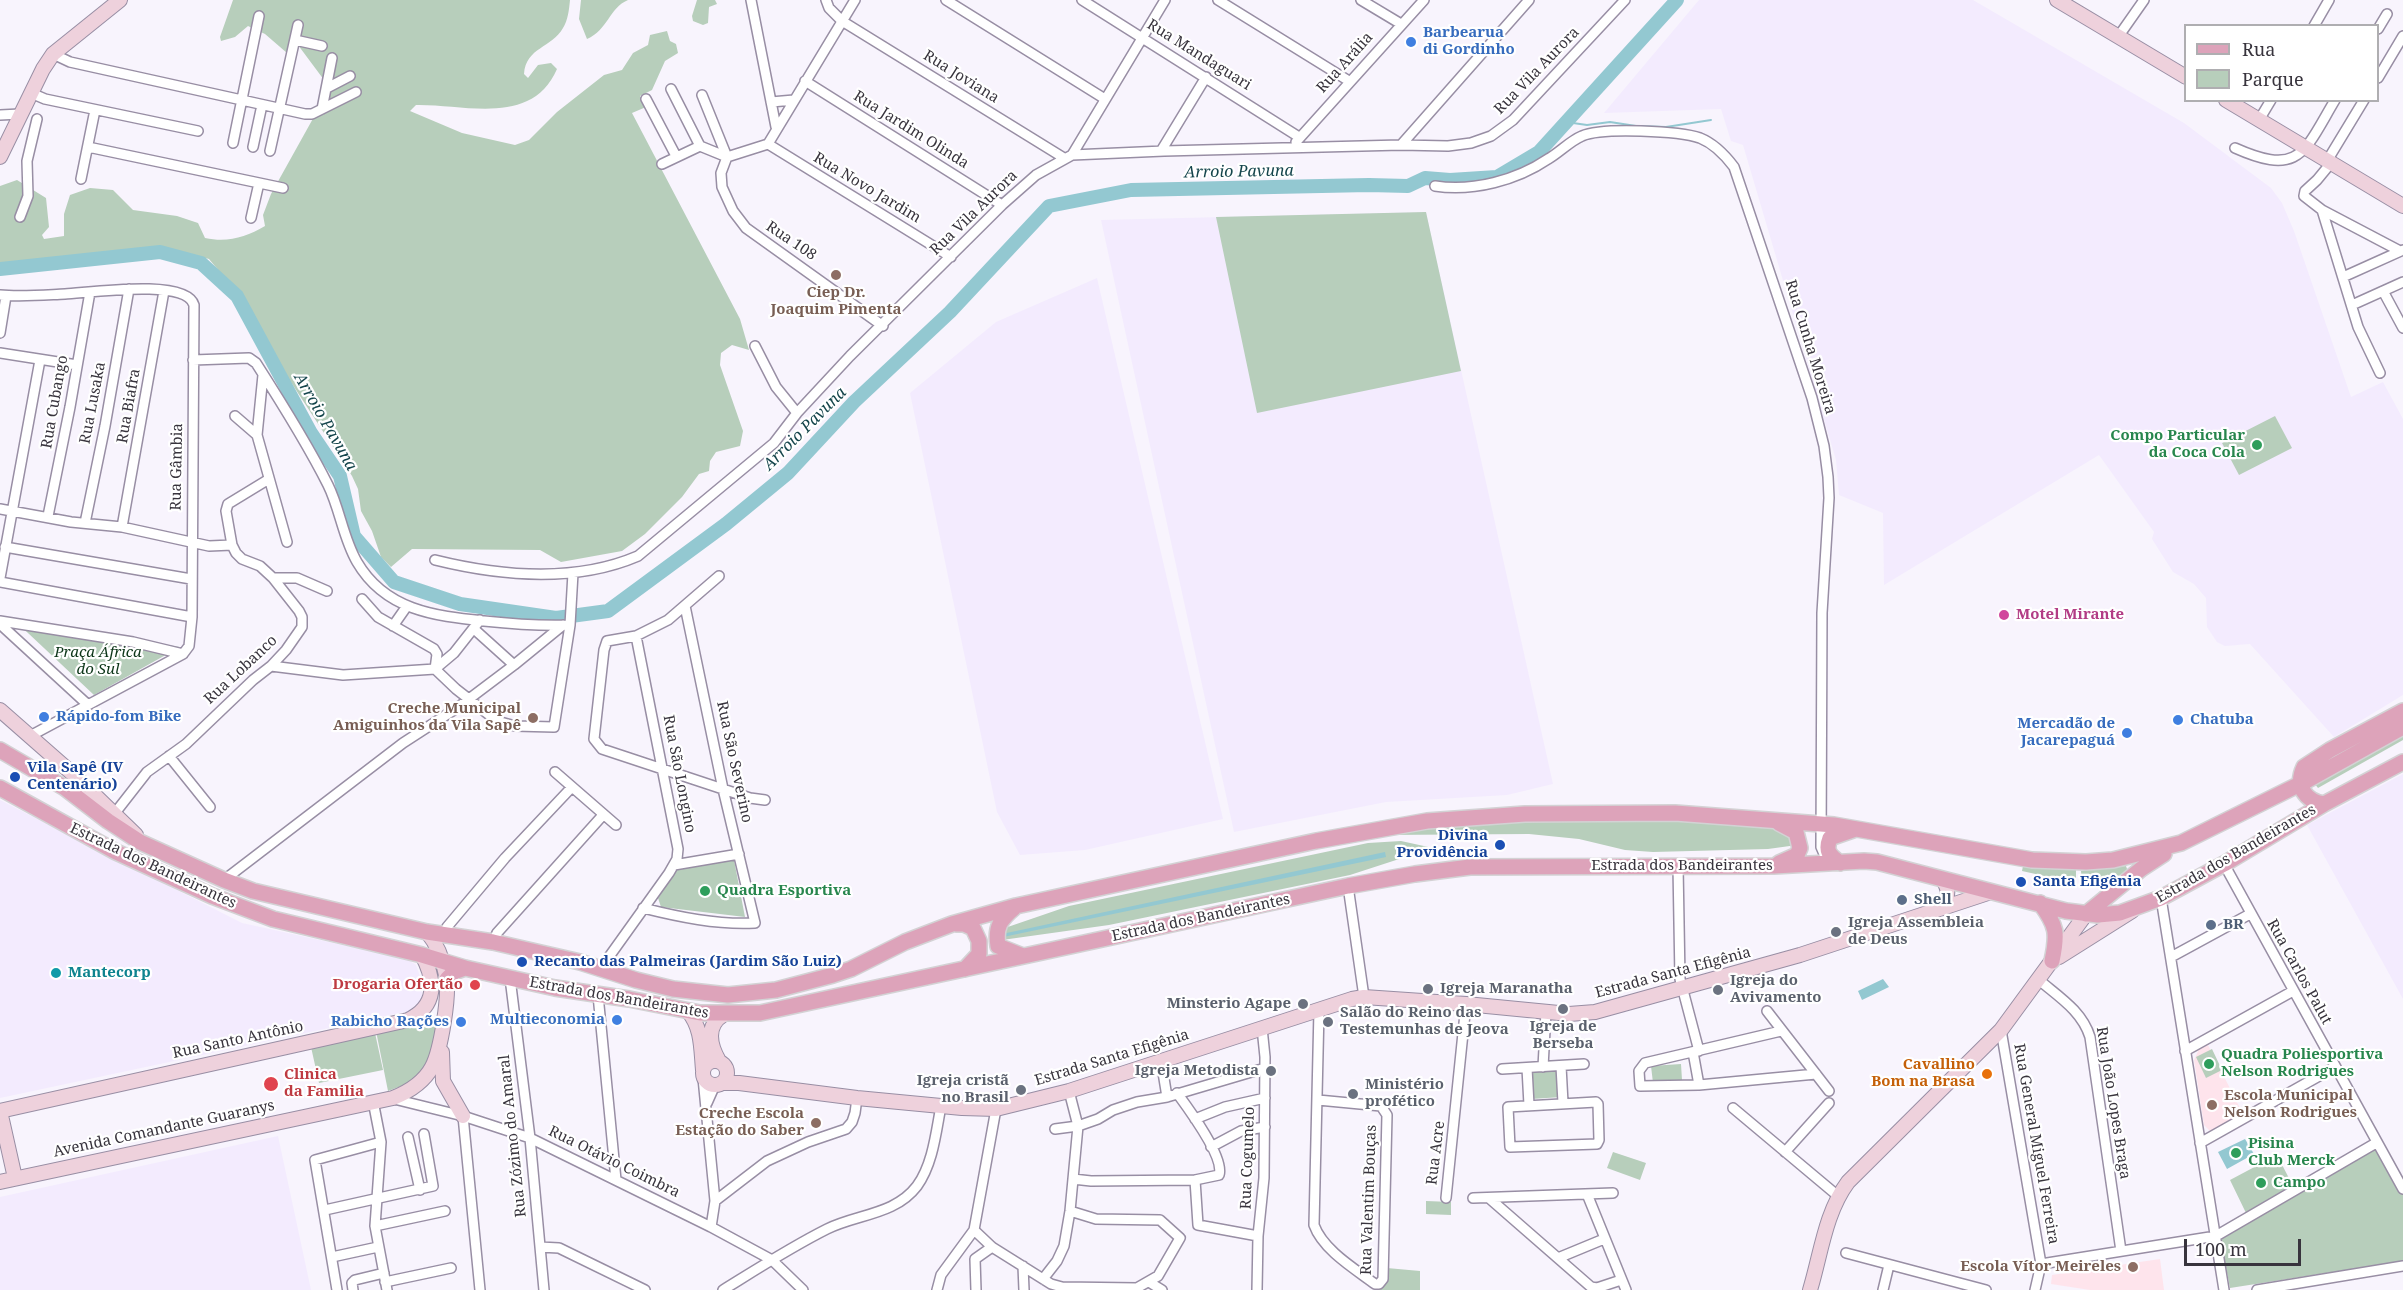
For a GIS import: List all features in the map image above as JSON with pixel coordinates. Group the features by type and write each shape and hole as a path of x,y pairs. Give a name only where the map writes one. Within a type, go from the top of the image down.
{"main road":[{"path":"2324,804 2310,800 2301,783 2304,767 2330,750 2403,711"},
{"name":"Estrada dos Bandeirantes","path":"0,750 65,788 140,842 253,891 427,932 493,942 602,968 636,980 714,995 776,990 851,969 905,942 951,924 1016,906 1316,841 1427,821 1525,814 1675,813 1821,823 2007,857 2068,862 2099,862 2132,858 2181,843 2301,783 2403,727"},
{"name":"Estrada dos Bandeirantes","path":"0,788 116,852 212,896 273,919 510,978 687,1011 723,1015 760,1013 1348,886 1470,867 1774,866 1877,862 2086,914 2108,915 2135,909 2161,898 2224,864 2324,804 2403,762"},
{"path":"1774,866 1797,855 1800,848 1796,832 1776,821"},
{"path":"1835,863 1827,847 1830,838 1856,829"},
{"path":"2086,914 2141,868 2181,843"},
{"path":"2040,903 2053,921 2056,931 2052,961"},
{"path":"1016,906 1000,921 996,935 998,946 1024,956"},
{"path":"951,924 969,925 978,935 980,949 974,961 965,969"},
{"path":"447,979 454,972 465,968"}],"street":[{"path":"0,157 43,69 53,54 120,0"},
{"path":"751,0 776,127"},
{"path":"826,0 829,8 842,21"},
{"path":"671,89 700,146 727,156 768,144 776,127 855,0"},
{"path":"946,0 1105,99"},
{"name":"Rua Mandaguari","path":"1082,0 1299,137"},
{"path":"1068,157 1165,0"},
{"path":"1218,0 1348,81"},
{"path":"1361,0 1401,24"},
{"name":"Rua Arália","path":"1291,149 1348,81 1424,0"},
{"path":"1401,145 1529,0"},
{"name":"Rua Vila Aurora","path":"435,560 483,570 544,574 573,573 622,563 638,556 774,443 797,413 850,356 883,326 1002,205 1036,175 1068,157 1161,151 1401,145 1448,146 1471,143 1491,136 1513,120 1625,0"},
{"path":"2057,0 2184,76"},
{"path":"2118,37 2144,0"},
{"path":"2315,24 2329,0"},
{"path":"2379,28 2387,14"},
{"path":"233,143 259,16"},
{"name":"Rua Joviana","path":"842,21 1068,157"},
{"path":"270,151 298,25"},
{"path":"2379,76 2403,36"},
{"path":"295,40 322,46"},
{"path":"53,54 70,62 305,114 312,114 356,92"},
{"path":"322,109 332,58"},
{"path":"327,88 350,76"},
{"path":"1161,151 1206,77"},
{"name":"Rua Jardim Olinda","path":"805,81 1002,205"},
{"path":"31,93 45,99 198,131"},
{"path":"702,95 727,156"},
{"path":"645,99 676,156"},
{"path":"771,102 794,100"},
{"path":"2229,102 2403,206"},
{"path":"2259,120 2270,102"},
{"path":"2235,148 2269,161 2288,159 2306,150 2334,102"},
{"path":"2363,102 2318,180 2303,193 2322,210 2402,250"},
{"path":"254,147 262,105"},
{"path":"81,179 95,110"},
{"path":"0,115 20,114"},
{"path":"20,217 28,196 27,162 31,139 38,119"},
{"path":"12,132 31,139"},
{"name":"Rua Cunha Moreira","path":"1435,186 1488,184 1517,176 1549,159 1578,138 1601,132 1666,134 1700,138 1713,144 1734,167 1812,398 1824,446 1829,498 1822,613 1821,847 1835,863"},
{"name":"Rua Novo Jardim","path":"768,144 951,256"},
{"path":"662,164 700,146"},
{"path":"88,147 283,188"},
{"name":"Rua 108","path":"727,156 721,174 722,187 733,211 746,228 883,326"},
{"path":"252,218 259,183"},
{"path":"2322,210 2358,327 2380,374"},
{"path":"2343,277 2402,250"},
{"path":"2352,305 2403,282"},
{"name":"Rua Gâmbia","path":"3,296 129,289 165,291 188,297 193,302 192,617 189,646 183,654"},
{"name":"Rua Lusaka","path":"85,523 129,289"},
{"name":"Rua Biafra","path":"122,527 165,291"},
{"path":"2383,291 2400,316 2403,328"},
{"name":"Rua Cubango","path":"48,516 90,292"},
{"path":"0,333 3,296"},
{"path":"754,346 776,387 797,413"},
{"path":"0,353 77,365"},
{"path":"193,360 249,358 256,363 328,486 356,560 372,582 407,606 429,614 480,620 569,619"},
{"path":"40,360 0,580 192,617"},
{"path":"263,375 257,435 287,542"},
{"path":"235,416 257,435"},
{"path":"0,509 71,522 122,527 209,546 232,545 226,511 228,504 269,479"},
{"name":"Rua Lobanco","path":"115,813 147,772 194,737 228,702 271,666 286,650 303,622 291,598 273,578 260,566 242,558 232,545"},
{"path":"5,547 191,579"},
{"path":"435,669 497,721 506,724 553,728 556,722 573,573"},
{"path":"719,576 668,620 636,636 611,639 605,644 594,739 602,749 750,798 765,800"},
{"path":"273,578 297,578 327,591"},
{"path":"362,599 378,617 434,649 437,654 435,669"},
{"path":"393,626 407,606"},
{"name":"Rua São Severino","path":"643,908 702,920 755,923 723,789 685,606"},
{"path":"224,880 404,743 514,665 569,619"},
{"path":"271,666 343,675 435,669 454,653 480,620"},
{"path":"0,623 133,642 183,654"},
{"path":"0,623 87,704"},
{"path":"474,628 514,665"},
{"name":"Rua São Longino","path":"636,636 678,849 674,865"},
{"path":"30,736 183,654"},
{"name":"Estrada dos Bandeirantes","path":"0,710 115,813 140,842"},
{"path":"169,756 210,807"},
{"path":"555,772 616,825"},
{"path":"444,935 447,927 505,858 572,787"},
{"path":"493,942 497,933 603,815"},
{"path":"602,968 674,865 739,854"},
{"name":"Rua Carlos Palut","path":"2224,864 2403,1189"},
{"path":"1678,866 1680,979 1696,1051 1700,1085"},
{"path":"1941,907 1948,895 1947,885 1942,879"},
{"path":"1348,886 1364,997"},
{"name":"Estrada Santa Efigênia","path":"715,1074 739,1083 857,1098 996,1109 1069,1091 1364,997 1569,1014 1595,1012 1800,956 1991,892"},
{"path":"2161,898 2224,1290"},
{"path":"2052,961 2135,909"},
{"path":"1810,1290 1838,1196 1848,1182 2001,1030 2086,914"},
{"path":"2171,957 2250,914"},
{"name":"Avenida Comandante Guaranys","path":"0,1182 393,1098 406,1093 430,1071 442,1030 447,979 441,960 427,932"},
{"path":"408,1020 423,1012 429,1000 431,979 422,955"},
{"name":"Rua Zózimo do Amaral","path":"510,978 530,1138 544,1290"},
{"name":"Rua João Lopes Braga","path":"2039,980 2082,1017 2088,1031 2121,1251"},
{"path":"2185,1051 2293,991"},
{"path":"598,995 616,1180"},
{"path":"429,1000 431,1005 436,1007 442,1005 445,999"},
{"name":"Rua Acre","path":"1446,1198 1466,1004"},
{"path":"1318,1100 1319,1010"},
{"path":"687,1011 695,1021 715,1074 707,1103"},
{"path":"1767,1011 1829,1091"},
{"path":"1544,1067 1546,1012"},
{"path":"711,1227 716,1201 707,1103 715,1074 710,1037 714,1022 723,1015"},
{"name":"Rua Santo Antônio","path":"0,1111 408,1020 435,1018 442,1030"},
{"name":"Rua Cogumelo","path":"1257,1290 1258,1236 1264,1178 1265,1039 1262,1028"},
{"path":"442,1030 443,1081 464,1116 480,1290"},
{"path":"1781,1030 1645,1063 1639,1071 1641,1086 1700,1085 1816,1074"},
{"name":"Rua General Miguel Ferreira","path":"2001,1030 2041,1264"},
{"path":"1072,1179 1091,1181 1195,1180 1211,1178 1221,1173 1211,1147 1195,1119 1172,1095 1161,1060"},
{"path":"1502,1069 1584,1064"},
{"path":"1562,1066 1563,1103"},
{"path":"2200,1143 2335,1067"},
{"path":"1054,1129 1078,1126 1137,1102 1172,1095 1265,1068"},
{"path":"1527,1068 1529,1105"},
{"path":"1043,1279 1057,1261 1064,1246 1070,1211 1078,1126 1069,1091"},
{"name":"Rua Otávio Coimbra","path":"393,1098 464,1116 530,1138 711,1227 772,1260 803,1290"},
{"path":"716,1201 767,1161 808,1142 846,1129 852,1122 857,1098"},
{"path":"1195,1119 1225,1107 1265,1098"},
{"name":"Rua Valentim Bouças","path":"1318,1100 1381,1106 1388,1115 1383,1279 1379,1284 1375,1284 1333,1250 1317,1234 1314,1225 1318,1100"},
{"path":"373,1101 381,1142 375,1226 385,1282"},
{"path":"1598,1102 1599,1140 1597,1144 1511,1148 1508,1109 1529,1105 1598,1102"},
{"path":"1785,1152 1828,1103"},
{"path":"723,1290 828,1229 885,1210 909,1194 924,1175 934,1142 941,1106"},
{"path":"1733,1108 1838,1196"},
{"path":"937,1290 941,1275 974,1230 996,1109"},
{"path":"0,1111 15,1178"},
{"path":"1211,1147 1241,1131 1264,1127"},
{"path":"325,1210 420,1190 435,1184 424,1134"},
{"path":"408,1137 420,1190"},
{"path":"338,1290 316,1160 381,1142"},
{"path":"2035,1290 2041,1264 2216,1236 2376,1143"},
{"path":"1195,1180 1198,1225 1258,1236"},
{"path":"1473,1198 1613,1193"},
{"path":"1587,1194 1626,1290"},
{"path":"1489,1198 1591,1287 1597,1288 1621,1280"},
{"path":"974,1230 992,1247 1043,1279 1062,1287 1096,1289 1137,1289 1149,1282 1158,1276 1180,1238 1160,1220 1096,1219 1070,1211"},
{"path":"375,1226 445,1212"},
{"path":"1558,1258 1604,1239"},
{"path":"332,1257 378,1247"},
{"path":"540,1247 559,1248 645,1290"},
{"path":"975,1259 992,1247"},
{"path":"957,1252 975,1259"},
{"path":"1846,1253 1986,1290"},
{"path":"975,1259 976,1290"},
{"path":"1883,1290 1889,1265"},
{"path":"1023,1266 1024,1290"},
{"path":"2257,1290 2403,1266"},
{"path":"353,1290 352,1283 355,1280 385,1282 451,1268"},
{"path":"1149,1282 1162,1290"}],"shaded area":[{"path":"1699,0 1973,0 2184,123 2271,188 2282,203 2294,231 2351,397 2383,382 2403,419 2403,695 2334,737 2250,644 2225,646 2217,642 2207,627 2206,598 2194,584 2173,572 2152,539 2154,532 2099,455 1884,585 1883,513 1839,495 1836,460 1743,145 1731,141 1721,109 1604,113"},
{"path":"1426,212 1553,784 1507,795 1386,802 1234,832 1101,220"},
{"path":"1097,278 1223,819 1085,850 1020,855 997,812 910,393 996,322"},
{"path":"2403,774 2403,999 2307,825"},
{"path":"0,800 242,923 407,959 416,965 422,982 422,999 409,1011 0,1098"},
{"path":"2208,1045 2243,1114 2210,1131 2204,1125 2194,1060 2199,1049"},
{"path":"278,1136 311,1290 0,1290 0,1197"},
{"name":"Escola Vítor Meireles","path":"2160,1259 2164,1290 2090,1290 2051,1284 2052,1275"}],"green space":[{"path":"233,0 570,0 563,28 553,40 529,58 526,65 524,74 528,78 538,65 551,63 557,69 546,87 531,99 514,106 496,108 416,105 410,111 462,133 515,145 529,140 557,112 604,75 622,70 633,53 648,45 650,35 667,31 670,41 676,44 678,53 665,61 652,90 640,96 646,107 632,113 740,319 749,350 732,345 721,353 720,365 743,431 740,446 716,452 710,461 709,471 699,474 682,497 645,534 622,551 561,562 540,550 412,549 391,567 381,557 372,531 361,511 358,489 352,476 283,370 235,290 209,259 156,248 0,264 0,186 17,180 46,198 49,227 42,235 44,239 64,236 64,214 70,195 90,188 113,190 133,210 177,216 198,223 205,238 221,240 236,238 265,226 263,215 271,194 330,88 298,45 287,53 265,34 248,26 235,37 221,41 220,37"},
{"path":"581,0 628,0 617,8 600,30 587,39 579,19"},
{"path":"697,0 715,0 717,4 709,7 708,23 703,25 693,21 692,16"},
{"path":"1426,212 1461,371 1257,413 1216,217"},
{"name":"Compo Particular da Coca Cola","path":"2275,416 2292,448 2239,475 2222,443"},
{"name":"Praça África do Sul","path":"12,618 180,647 94,695"},
{"path":"2403,733 2403,740 2318,788 2314,783"},
{"path":"1492,820 1785,824 1797,845 1768,849 1653,852 1625,850 1579,839 1529,834 1382,835 1398,829"},
{"path":"1401,841 1433,848 1350,875 1109,925 1002,940 999,930 1069,906 1368,843"},
{"path":"734,860 745,917 661,907 658,898 677,870"},
{"path":"2023,866 2076,870 2076,879 2068,878 2067,881 2022,871"},
{"path":"2126,866 2128,872 2111,882 2082,883 2081,871"},
{"path":"426,1020 440,1025 434,1053 417,1080 388,1091 376,1031"},
{"path":"375,1033 383,1070 319,1083 311,1047"},
{"name":"Quadra Poliesportiva Nelson Rodrigues","path":"2212,1049 2222,1070 2206,1078 2196,1057"},
{"path":"1560,1062 1562,1097 1531,1099 1529,1063"},
{"path":"1681,1064 1682,1080 1653,1083 1651,1066"},
{"path":"2376,1144 2403,1192 2403,1261 2230,1288 2219,1232"},
{"path":"1613,1152 1646,1163 1640,1180 1607,1168"},
{"name":"Campo","path":"2277,1155 2293,1186 2246,1213 2230,1180"},
{"path":"1426,1201 1451,1202 1451,1215 1426,1214"},
{"path":"1387,1268 1420,1271 1420,1290 1374,1290 1376,1287 1369,1276 1380,1279"}],"water":[{"path":"1385,852 1386,857 1003,937 1002,934"},
{"path":"1883,979 1889,987 1862,1000 1858,991"},
{"name":"Pisina Club Merck","path":"2245,1139 2254,1154 2227,1169 2218,1152"}],"waterway":[{"name":"Arroio Pavuna","path":"0,269 160,252 201,263 237,296 311,433 340,476 354,536 394,582 460,604 556,618 608,611 726,524 788,473 854,402 950,312 1049,206 1131,190 1408,186 1425,178 1450,180 1497,177 1539,152 1677,0"},
{"path":"1566,122 1587,125 1610,122 1666,127 1711,120"}],"place":[{"name":"Barbearua di Gordinho","path":"1411,42"},
{"name":"Ciep Dr. Joaquim Pimenta","path":"836,275"},
{"name":"Compo Particular da Coca Cola","path":"2257,445"},
{"name":"Motel Mirante","path":"2004,615"},
{"name":"Rápido-fom Bike","path":"44,717"},
{"name":"Creche Municipal Amiguinhos da Vila Sapê","path":"533,718"},
{"name":"Chatuba","path":"2178,720"},
{"name":"Mercadão de Jacarepaguá","path":"2127,733"},
{"name":"Vila Sapê (IV Centenário)","path":"15,777"},
{"name":"Divina Providência","path":"1500,845"},
{"name":"Santa Efigênia","path":"2021,882"},
{"name":"Quadra Esportiva","path":"705,891"},
{"name":"Shell","path":"1902,900"},
{"name":"BR","path":"2211,925"},
{"name":"Igreja Assembleia de Deus","path":"1836,932"},
{"name":"Recanto das Palmeiras (Jardim São Luiz)","path":"522,962"},
{"name":"Mantecorp","path":"56,973"},
{"name":"Drogaria Ofertão","path":"475,985"},
{"name":"Igreja Maranatha","path":"1428,989"},
{"name":"Igreja do Avivamento","path":"1718,990"},
{"name":"Minsterio Agape","path":"1303,1004"},
{"name":"Igreja de Berseba","path":"1563,1009"},
{"name":"Multieconomia","path":"617,1020"},
{"name":"Rabicho Rações","path":"461,1022"},
{"name":"Salão do Reino das Testemunhas de Jeova","path":"1328,1022"},
{"name":"Quadra Poliesportiva Nelson Rodrigues","path":"2209,1064"},
{"name":"Igreja Metodista","path":"1271,1071"},
{"name":"Cavallino Bom na Brasa","path":"1987,1074"},
{"name":"Clinica da Familia","path":"271,1084"},
{"name":"Igreja cristã no Brasil","path":"1021,1090"},
{"name":"Ministério profético","path":"1353,1094"},
{"name":"Escola Municipal Nelson Rodrigues","path":"2212,1105"},
{"name":"Creche Escola Estação do Saber","path":"816,1123"},
{"name":"Pisina Club Merck","path":"2236,1153"},
{"name":"Campo","path":"2261,1183"},
{"name":"Escola Vítor Meireles","path":"2133,1267"}]}
